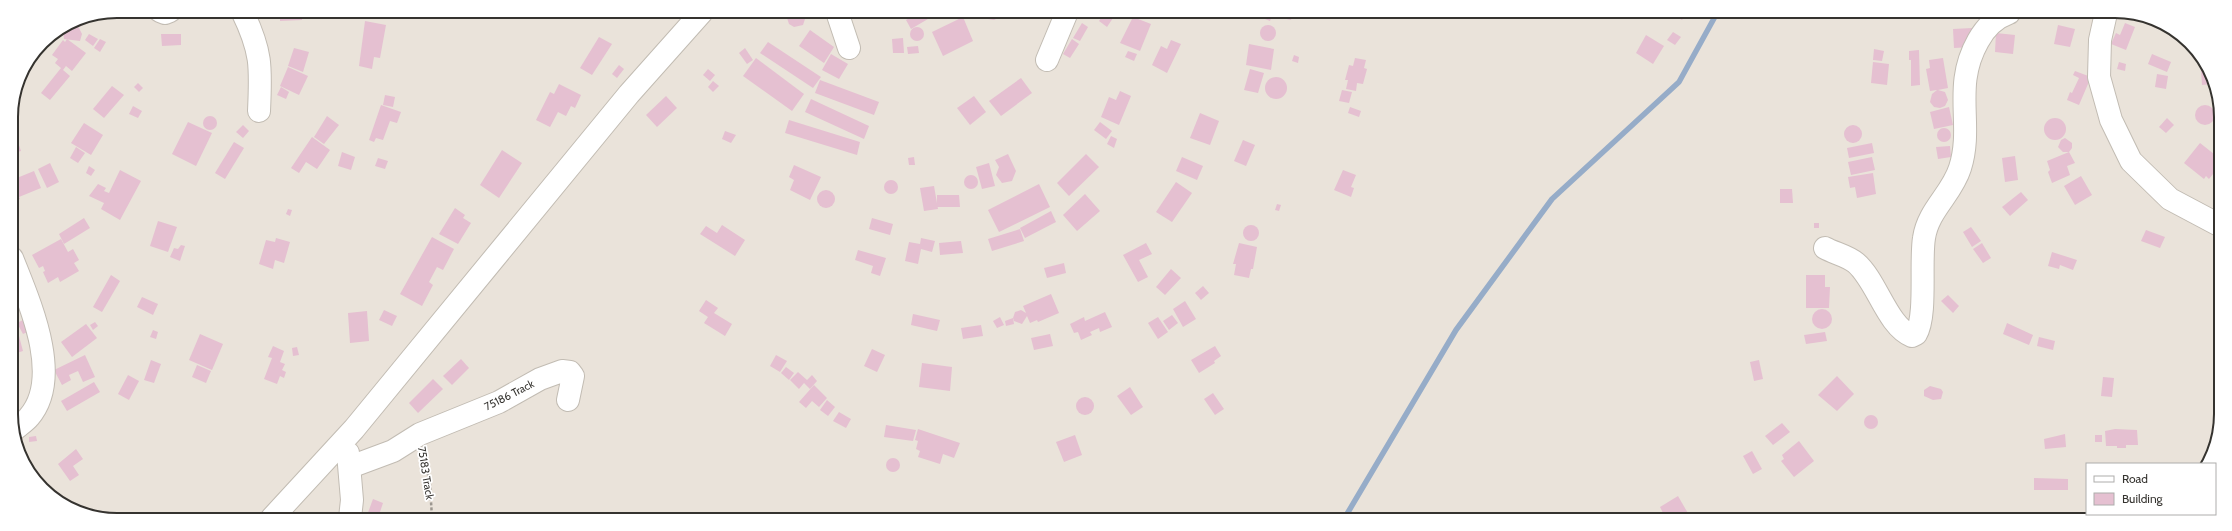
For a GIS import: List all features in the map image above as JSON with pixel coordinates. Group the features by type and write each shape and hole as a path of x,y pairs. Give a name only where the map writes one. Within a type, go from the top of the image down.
{"street":[{"path":"245,18 254,37 259,53 261,70 259,111"},
{"path":"277,513 346,438 629,94 697,18"},
{"path":"839,18 849,48"},
{"path":"1047,60 1064,18"},
{"path":"1825,248 1855,262 1869,279 1900,328 1912,336 1916,334 1919,329 1921,317 1921,271 1925,229 1930,217 1960,169 1962,157 1963,87 1965,72 1972,51 1980,37 1992,22 2000,18"},
{"path":"2105,18 2100,40 2099,76 2111,120 2131,161 2170,199 2214,223"},
{"path":"18,273 28,299 44,356 44,380 40,397 30,416 19,426"},
{"name":"75186 Track","path":"420,434 499,402 540,379 562,371 570,372 573,376 568,400"},
{"name":"75183 Track","path":"350,467 393,451 420,434"},
{"path":"346,438 350,467 352,500 351,513"}],"path":[{"name":"75183 Track","path":"420,434 430,485 432,513"}],"building":[{"path":"280,18 302,18 302,20 280,21"},
{"path":"787,18 805,18 803,25 794,27 789,24"},
{"path":"909,18 930,18 911,29 906,20"},
{"path":"963,18 973,41 943,56 932,32"},
{"path":"987,18 998,18 994,20"},
{"path":"1101,18 1113,18 1107,27 1099,21"},
{"path":"1132,18 1151,24 1140,51 1120,43"},
{"path":"1262,18 1271,18 1270,21"},
{"path":"365,21 386,25 380,58 374,57 372,69 359,66"},
{"path":"1082,23 1088,27 1080,41 1073,38"},
{"path":"2125,23 2135,27 2126,50 2111,44 2116,33 2120,35"},
{"path":"1265,25 1271,25 1276,30 1274,39 1271,41 1265,41 1260,36 1260,30"},
{"path":"2058,25 2075,29 2070,47 2054,44"},
{"path":"78,26 82,34 80,41 64,39 63,34"},
{"path":"914,27 920,27 924,31 924,37 920,41 914,41 910,37 910,31"},
{"path":"1972,28 1972,47 1954,48 1953,29"},
{"path":"810,30 834,47 824,63 799,46"},
{"path":"1673,32 1681,37 1675,45 1667,40"},
{"path":"1996,33 2015,35 2013,54 1995,52"},
{"path":"89,34 98,39 93,46 85,40"},
{"path":"161,34 181,34 181,45 162,46"},
{"path":"1646,35 1664,46 1653,64 1636,53"},
{"path":"599,37 612,44 592,75 580,68"},
{"path":"903,38 904,53 893,53 892,39"},
{"path":"67,39 86,53 72,71 66,66 63,70 70,76 50,100 41,93 61,68 55,63 58,59 52,55 63,40 65,42"},
{"path":"100,39 106,42 100,52 94,48"},
{"path":"1072,39 1079,44 1070,58 1063,54"},
{"path":"1171,40 1181,44 1167,73 1152,65 1161,46 1167,49"},
{"path":"768,42 821,77 813,88 760,53"},
{"path":"1249,44 1274,49 1271,70 1246,65"},
{"path":"918,46 919,53 908,54 907,47"},
{"path":"294,48 309,52 303,72 288,66"},
{"path":"745,48 753,60 747,64 739,53"},
{"path":"1874,49 1884,51 1882,61 1873,60"},
{"path":"1919,50 1920,85 1911,86 1911,60 1909,60 1909,51"},
{"path":"1128,51 1137,54 1134,61 1125,57"},
{"path":"831,54 848,64 839,79 822,70"},
{"path":"2152,54 2171,62 2167,72 2148,64"},
{"path":"1294,55 1299,57 1298,63 1292,61"},
{"path":"756,58 804,94 792,111 743,76"},
{"path":"1355,58 1366,60 1364,68 1367,69 1363,84 1357,83 1356,91 1346,89 1348,80 1345,80 1349,65 1353,66"},
{"path":"1943,58 1948,88 1938,90 1945,92 1948,100 1945,106 1940,108 1934,107 1930,102 1932,94 1937,90 1930,91 1926,69 1930,68 1929,60"},
{"path":"1873,62 1889,64 1887,85 1871,83"},
{"path":"2119,62 2126,64 2125,71 2117,69"},
{"path":"619,65 624,69 617,78 612,74"},
{"path":"288,67 308,76 299,95 280,86"},
{"path":"708,69 715,75 710,81 703,75"},
{"path":"1250,69 1264,73 1258,93 1244,90"},
{"path":"2201,70 2204,73 2209,84 2202,85"},
{"path":"2075,71 2091,77 2079,105 2067,100 2079,78 2073,75"},
{"path":"2157,74 2168,76 2166,89 2155,87"},
{"path":"1276,77 1284,80 1287,88 1284,96 1276,99 1268,96 1265,88 1268,80"},
{"path":"1021,78 1032,93 1001,116 989,101"},
{"path":"820,80 879,102 874,115 815,93"},
{"path":"713,81 719,86 713,92 708,87"},
{"path":"138,83 143,88 139,92 134,87"},
{"path":"559,84 581,95 575,108 571,106 566,116 558,112 550,127 536,120 550,92 554,94"},
{"path":"112,86 124,95 104,118 93,109"},
{"path":"281,87 289,92 286,99 277,95"},
{"path":"1342,90 1352,92 1349,103 1339,101"},
{"path":"1120,91 1131,96 1119,125 1101,117 1109,97 1116,100"},
{"path":"385,95 395,97 393,107 383,105"},
{"path":"666,96 677,108 657,127 646,115"},
{"path":"974,96 986,112 970,125 957,108"},
{"path":"811,99 869,126 864,139 805,112"},
{"path":"381,105 401,112 397,123 390,121 383,140 376,138 374,142 369,140"},
{"path":"2205,105 2212,108 2214,111 2214,119 2212,122 2205,125 2198,122 2195,115 2198,108"},
{"path":"133,106 142,111 138,118 129,114"},
{"path":"1350,107 1361,111 1359,117 1348,113"},
{"path":"1949,107 1953,125 1934,129 1930,112"},
{"path":"1200,113 1219,121 1210,145 1190,138"},
{"path":"210,116 215,118 217,123 215,128 210,130 205,128 203,123 205,118"},
{"path":"327,116 339,125 324,144 314,137"},
{"path":"2055,118 2063,121 2066,129 2063,137 2055,140 2047,137 2044,129 2047,121"},
{"path":"2167,118 2174,125 2166,133 2159,127"},
{"path":"789,120 860,142 857,155 785,133"},
{"path":"188,122 212,133 196,166 172,154"},
{"path":"1100,122 1112,131 1106,139 1094,130"},
{"path":"84,123 103,135 91,155 71,143"},
{"path":"243,125 249,131 243,138 236,132"},
{"path":"1853,125 1859,128 1862,134 1859,140 1853,143 1847,140 1844,134 1847,128"},
{"path":"1941,128 1947,128 1951,132 1951,138 1947,142 1941,142 1937,138 1937,132"},
{"path":"725,131 736,135 731,143 722,139"},
{"path":"1111,136 1117,139 1114,148 1107,144"},
{"path":"312,137 330,150 317,169 306,162 299,173 291,168"},
{"path":"2065,138 2072,143 2072,148 2069,152 2063,152 2058,147 2061,140"},
{"path":"1243,140 1255,145 1246,166 1234,161"},
{"path":"18,142 21,151 18,152"},
{"path":"234,142 244,148 225,179 215,173"},
{"path":"1872,143 1874,153 1849,158 1847,148"},
{"path":"2200,143 2214,154 2214,173 2209,179 2206,176 2204,179 2184,163"},
{"path":"1950,146 1951,157 1938,159 1936,147"},
{"path":"76,147 85,153 78,163 70,158"},
{"path":"502,150 522,163 499,198 480,185"},
{"path":"342,152 355,157 351,170 338,166"},
{"path":"2069,152 2075,163 2067,166 2070,175 2052,183 2048,172 2050,170 2047,161"},
{"path":"1008,154 1016,171 1012,181 1002,183 996,175 999,167 995,160"},
{"path":"1086,154 1099,167 1069,196 1057,183"},
{"path":"2015,156 2018,180 2005,182 2002,158"},
{"path":"914,157 915,165 909,165 908,158"},
{"path":"1182,157 1203,166 1197,180 1176,171"},
{"path":"1872,157 1875,170 1851,175 1848,162"},
{"path":"378,158 388,161 385,169 375,166"},
{"path":"50,163 59,182 47,188 38,169"},
{"path":"989,163 995,186 982,189 976,167"},
{"path":"794,165 821,177 810,200 790,190 794,180 789,177"},
{"path":"89,166 95,170 91,176 86,173"},
{"path":"120,170 141,181 120,220 101,209 104,203 89,196 98,184 106,188 104,191 109,193"},
{"path":"1343,170 1356,175 1351,187 1354,188 1351,197 1334,190"},
{"path":"34,171 41,188 19,197 20,199 18,200 18,178"},
{"path":"1873,173 1876,194 1857,198 1855,187 1850,188 1848,177"},
{"path":"968,175 974,175 978,179 978,185 974,189 968,189 964,185 964,179"},
{"path":"2081,176 2092,195 2075,205 2064,186"},
{"path":"891,180 896,182 898,187 896,192 891,194 886,192 884,187 886,182"},
{"path":"1176,182 1192,193 1172,222 1156,212"},
{"path":"1039,184 1050,207 999,232 988,210"},
{"path":"934,186 938,209 924,211 920,188"},
{"path":"1780,189 1792,189 1793,203 1780,203"},
{"path":"822,190 830,190 835,195 833,206 830,208 822,208 817,203 817,195"},
{"path":"2021,192 2028,200 2010,216 2002,207"},
{"path":"1085,194 1100,211 1077,231 1063,215"},
{"path":"937,195 959,195 960,207 937,207"},
{"path":"1277,204 1281,205 1279,211 1275,210"},
{"path":"455,208 465,215 463,218 471,223 458,244 439,234"},
{"path":"288,209 292,210 290,216 286,214"},
{"path":"1051,211 1056,222 1025,238 1020,228"},
{"path":"84,218 90,228 64,244 59,234"},
{"path":"872,218 893,224 890,235 869,229"},
{"path":"158,221 177,227 168,252 150,246"},
{"path":"1814,223 1819,223 1819,228 1814,228"},
{"path":"722,225 745,240 735,256 700,234 706,226 717,233"},
{"path":"1251,225 1257,227 1259,233 1257,239 1251,241 1245,239 1243,233 1245,227"},
{"path":"1971,227 1981,241 1972,247 1963,232"},
{"path":"1020,229 1024,241 992,251 988,239"},
{"path":"2146,230 2165,237 2160,248 2141,241"},
{"path":"432,237 454,249 443,270 437,267 429,282 433,285 422,306 400,294"},
{"path":"276,238 290,242 284,263 275,260 273,269 259,264 266,240 275,242"},
{"path":"921,238 935,241 932,252 921,249 918,264 905,261 909,242 920,244"},
{"path":"61,239 68,252 73,249 79,260 74,263 79,271 60,282 58,277 48,283 43,272 45,271 43,266 39,268 32,255"},
{"path":"961,241 963,253 940,255 939,243"},
{"path":"1146,243 1152,254 1139,260 1148,277 1138,282 1123,255"},
{"path":"1239,243 1257,247 1253,269 1251,269 1249,278 1234,275 1236,264 1233,264"},
{"path":"1982,243 1991,258 1983,263 1973,249"},
{"path":"181,245 185,246 180,261 170,257 174,248 178,249"},
{"path":"858,250 886,258 880,276 871,273 873,266 855,260"},
{"path":"2052,252 2077,260 2073,270 2060,265 2059,269 2048,266"},
{"path":"1064,263 1066,273 1047,278 1044,268"},
{"path":"1171,269 1181,278 1165,295 1156,287"},
{"path":"111,275 120,281 102,312 93,307"},
{"path":"1806,275 1825,275 1825,287 1830,287 1829,308 1806,308"},
{"path":"1203,286 1209,293 1201,300 1195,293"},
{"path":"1051,294 1059,313 1038,322 1037,320 1030,323 1027,316 1022,324 1014,321 1013,318 1015,312 1021,310 1026,313 1023,306"},
{"path":"1948,295 1959,306 1953,313 1941,301"},
{"path":"142,297 158,304 153,315 137,307"},
{"path":"706,300 718,308 714,313 732,324 725,336 704,323 708,317 699,311"},
{"path":"1185,301 1196,319 1183,327 1173,309"},
{"path":"1822,309 1829,312 1832,319 1829,326 1822,329 1815,326 1812,319 1815,312"},
{"path":"384,310 397,316 392,326 379,320"},
{"path":"367,311 369,341 350,343 348,313"},
{"path":"1105,312 1112,327 1100,332 1099,328 1090,332 1092,335 1081,340 1078,332 1074,333 1070,324 1084,317 1085,321"},
{"path":"913,314 940,320 937,331 911,325"},
{"path":"1172,315 1178,323 1169,330 1163,321"},
{"path":"1000,317 1004,325 997,328 993,321"},
{"path":"1158,317 1168,332 1158,339 1148,323"},
{"path":"27,318 32,330 23,334 18,322"},
{"path":"1013,318 1014,324 1006,326 1005,321"},
{"path":"95,322 98,326 93,330 90,325"},
{"path":"2007,323 2033,335 2029,345 2003,334"},
{"path":"86,324 97,338 72,357 61,342"},
{"path":"981,325 983,336 963,339 961,328"},
{"path":"153,330 158,332 156,339 150,337"},
{"path":"18,332 23,351 18,352"},
{"path":"1825,332 1827,341 1806,344 1804,335"},
{"path":"200,334 223,344 212,370 189,360"},
{"path":"1050,334 1053,346 1034,350 1031,338"},
{"path":"2039,337 2055,341 2053,350 2037,346"},
{"path":"273,346 284,351 280,362 285,364 282,370 286,372 284,378 280,376 277,384 264,379 272,358 268,357"},
{"path":"1215,346 1221,356 1214,361 1215,363 1199,373 1191,360"},
{"path":"297,347 299,355 293,356 292,348"},
{"path":"872,349 885,355 877,372 864,366"},
{"path":"85,355 95,377 83,382 78,371 69,375 71,380 62,385 54,370"},
{"path":"776,355 787,361 780,372 770,366"},
{"path":"461,359 469,368 452,385 443,376"},
{"path":"151,360 161,364 154,383 144,380"},
{"path":"1759,360 1763,379 1754,381 1750,362"},
{"path":"922,363 952,367 950,391 919,387"},
{"path":"197,365 211,371 206,383 192,377"},
{"path":"786,367 794,373 789,380 781,373"},
{"path":"798,372 807,380 812,375 817,381 810,389 804,383 799,389 790,380"},
{"path":"128,375 139,381 129,400 118,394"},
{"path":"1837,376 1854,394 1837,411 1818,395"},
{"path":"2103,377 2114,378 2112,397 2101,396"},
{"path":"433,379 443,389 418,413 409,403"},
{"path":"94,382 100,392 67,411 61,401"},
{"path":"814,385 827,398 819,407 812,401 806,408 799,402"},
{"path":"1930,386 1941,389 1943,392 1941,399 1933,400 1924,396 1924,390"},
{"path":"1130,387 1143,407 1131,415 1117,396"},
{"path":"1213,393 1224,409 1215,415 1204,399"},
{"path":"1085,397 1089,398 1093,402 1093,410 1089,414 1085,415 1081,414 1077,410 1076,406 1077,402 1081,398"},
{"path":"827,400 835,407 828,416 820,410"},
{"path":"839,412 851,419 846,428 833,421"},
{"path":"1868,415 1874,415 1878,419 1878,425 1874,429 1868,429 1864,425 1864,419"},
{"path":"1782,423 1790,432 1773,445 1765,436"},
{"path":"886,425 916,430 913,441 884,437"},
{"path":"918,429 960,443 954,458 943,454 940,464 918,457 920,451 916,449 918,441 915,440"},
{"path":"2115,429 2137,430 2138,445 2126,445 2126,448 2106,446 2105,431"},
{"path":"2065,434 2066,447 2045,449 2044,439"},
{"path":"1075,435 1082,455 1064,462 1056,442"},
{"path":"2095,435 2102,435 2102,442 2095,442"},
{"path":"36,436 37,441 29,442 29,437"},
{"path":"1799,441 1814,461 1794,477 1781,461 1784,459 1782,455"},
{"path":"76,449 83,459 73,466 79,475 70,481 58,464"},
{"path":"1752,451 1762,469 1753,474 1743,456"},
{"path":"890,458 896,458 900,462 900,468 896,472 890,472 886,468 886,462"},
{"path":"2034,478 2068,479 2068,490 2034,490"},
{"path":"1678,496 1688,513 1663,513 1660,507"},
{"path":"373,499 383,503 380,513 368,513"}],"waterway":[{"path":"1348,513 1456,330 1552,199 1679,82 1714,18"}]}
